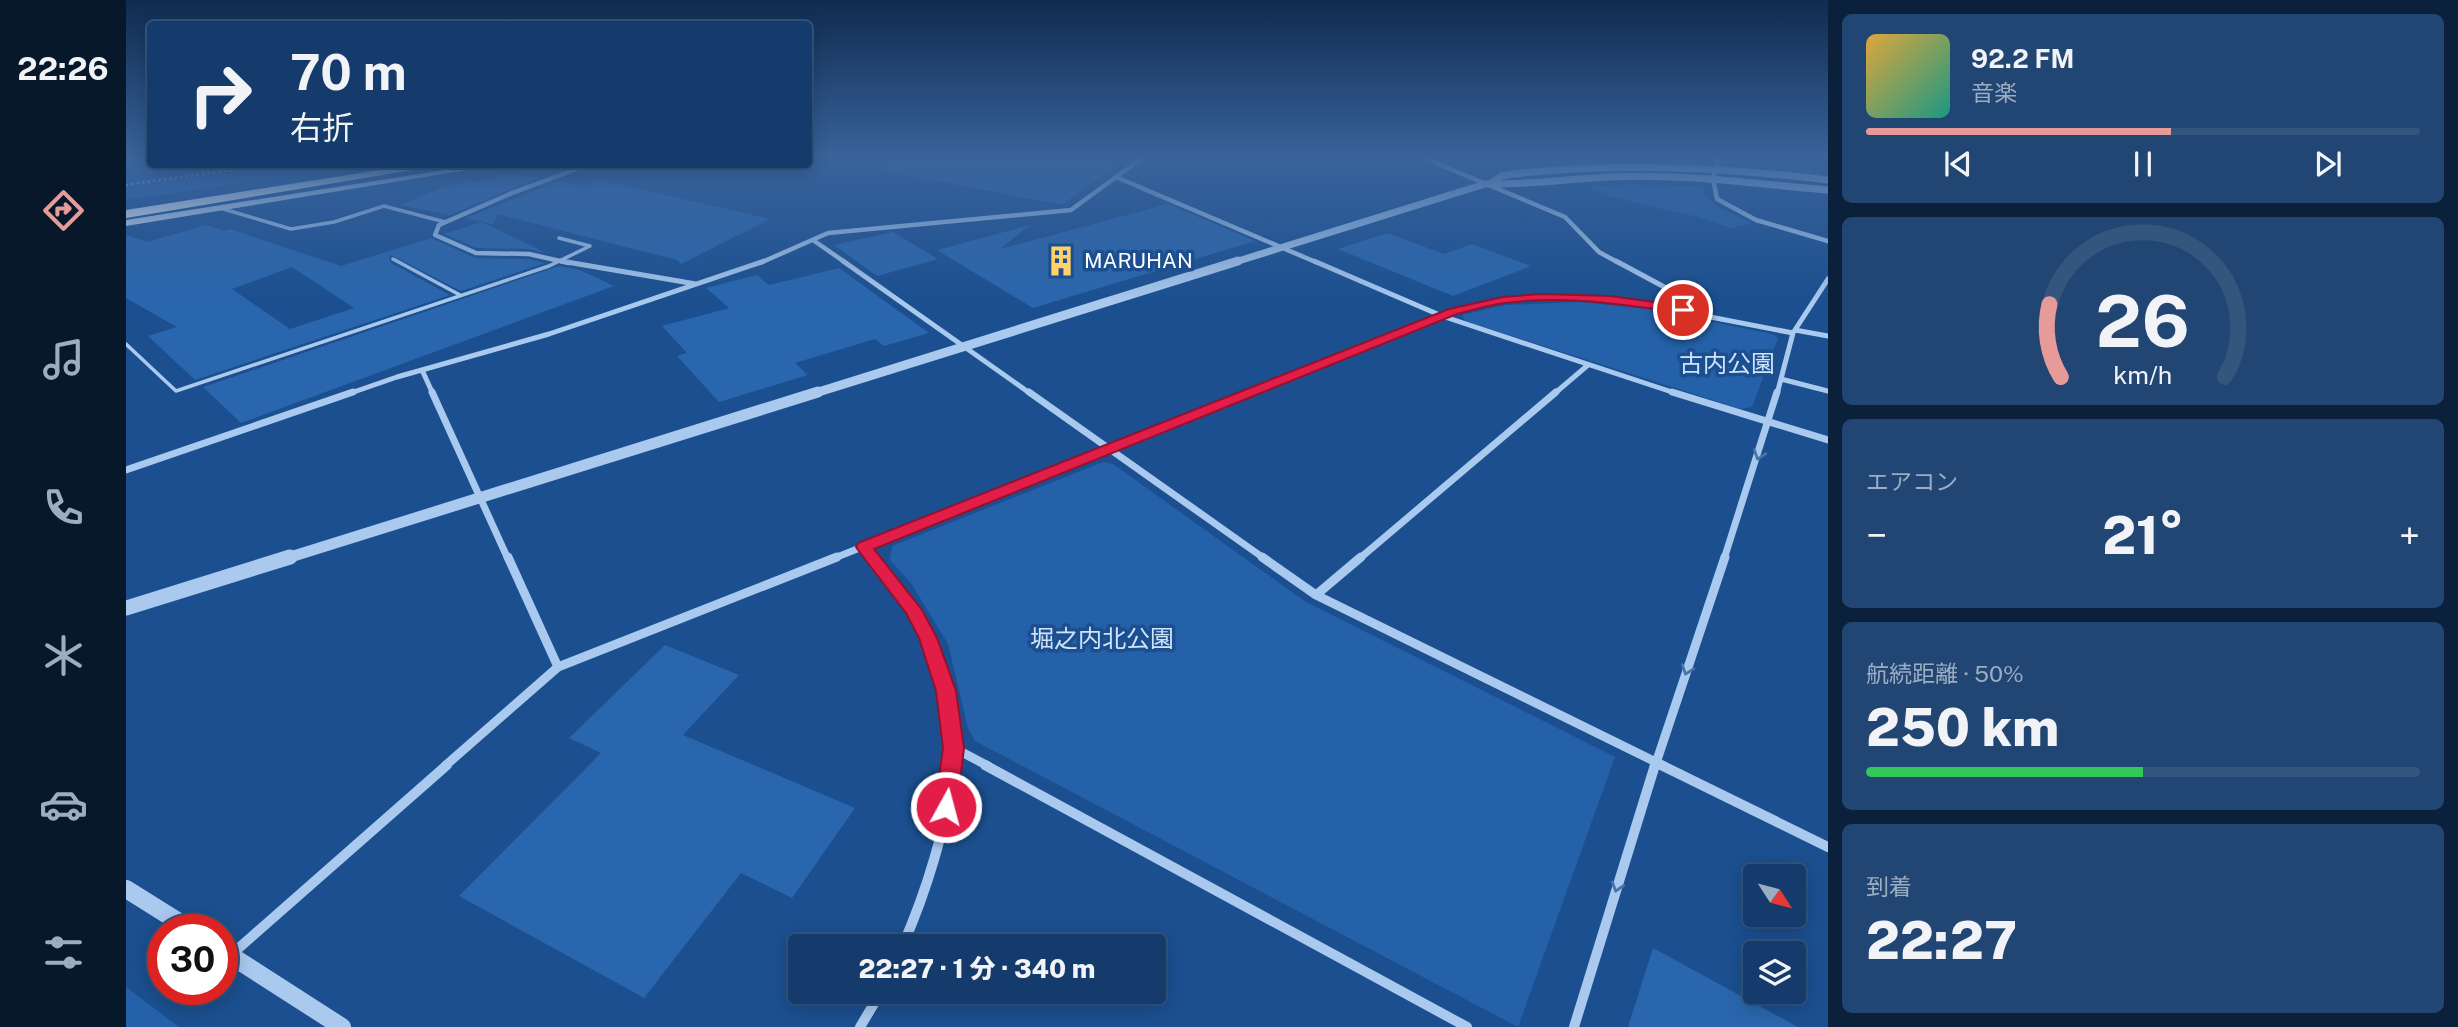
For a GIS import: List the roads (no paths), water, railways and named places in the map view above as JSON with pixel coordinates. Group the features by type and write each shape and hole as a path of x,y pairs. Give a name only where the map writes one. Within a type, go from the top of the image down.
{"highway":[{"path":"126,210 151,206"},
{"path":"126,210 154,206"}],"main road":[{"path":"126,210 152,206"},
{"path":"126,223 233,206"}],"street":[{"path":"482,206 439,225 435,234 476,253 529,254 684,280 696,285"},
{"path":"126,470 422,370 550,334 746,269 828,233 1071,210 1077,206"},
{"path":"1185,206 1443,316 1769,424 1828,440"},
{"path":"126,608 1416,206"},
{"path":"1539,206 1565,217 1599,252 1709,311 1710,315"},
{"path":"1729,206 1774,227 1828,241"},
{"path":"813,240 1315,595 1828,847"},
{"path":"1574,1027 1656,762 1769,424 1794,331 1828,279"},
{"path":"238,942 558,667 1443,316 1488,303 1541,297 1610,300 1828,336"},
{"path":"1315,595 1588,365"},
{"path":"422,370 558,667"},
{"path":"1781,379 1828,391"},
{"path":"864,547 893,581 928,638 946,691 954,748 946,807 930,869 907,934"},
{"path":"954,748 1467,1027"},
{"path":"126,889 166,914"},
{"path":"238,960 342,1027"},
{"path":"860,1027 874,1004"}],"lane":[{"path":"220,208 291,229 334,222 384,206 445,222"},
{"path":"126,344 176,391 559,261 590,246 559,238"},
{"path":"393,258 460,295"}],"place":[{"name":"MARUHAN","path":"1061,261"}],"park label":[{"name":"古内公園","path":"1727,364"},
{"name":"堀之内北公園","path":"1102,639"}]}
